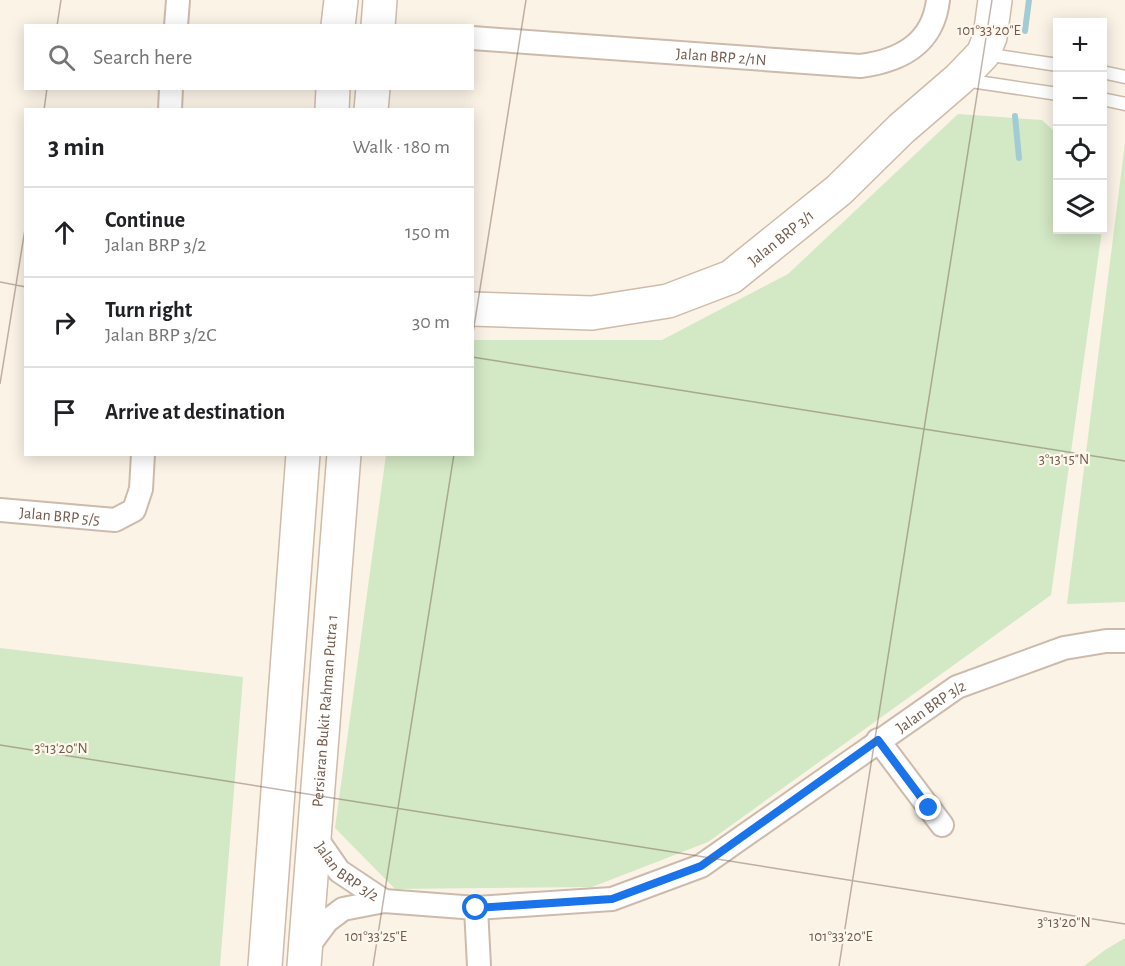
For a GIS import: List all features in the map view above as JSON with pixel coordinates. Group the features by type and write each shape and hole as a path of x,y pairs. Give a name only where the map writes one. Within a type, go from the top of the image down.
{"main road":[{"path":"339,24 340,0"},
{"path":"378,24 380,0"},
{"name":"Jalan BRP 3/1","path":"474,309 592,313 668,301 731,277 839,190 983,54 990,37 995,0"},
{"path":"332,108 333,90"},
{"path":"371,108 373,90"},
{"name":"Persiaran Bukit Rahman Putra 1","path":"305,957 344,456"},
{"path":"265,966 307,462"}],"street":[{"path":"176,24 178,0"},
{"name":"Jalan BRP 2/1N","path":"474,38 860,66 881,64 899,57 917,45 930,30 938,0"},
{"path":"170,108 171,90"},
{"name":"Jalan BRP 5/5","path":"0,510 115,520 134,510 141,489 143,456"},
{"name":"Jalan BRP 3/2","path":"305,957 327,921 343,909 384,901 476,908 612,899 701,866 878,740 957,687 1064,648 1106,641 1125,641"},
{"path":"878,740 942,825"},
{"name":"Jalan BRP 3/2","path":"314,835 339,871 384,901"},
{"path":"476,908 479,966"}],"lane":[{"path":"983,54 1053,64"},
{"path":"1107,73 1125,77"},
{"path":"959,79 1053,93"},
{"path":"1107,100 1125,104"}],"green space":[{"path":"958,114 1042,120 1053,130 1053,234 1101,234 1051,595 708,842 592,887 395,889 335,828 386,456 474,456 474,340 662,340 788,274"},
{"path":"1125,143 1125,602 1067,604"},
{"path":"0,648 243,677 220,966 0,966"},
{"path":"1125,938 1125,966 1084,966 1105,950"}],"waterway":[{"path":"1025,31 1029,0"},
{"path":"1015,116 1019,158"}],"route":[{"path":"476,908 612,899 701,866 878,740 929,808"}]}
